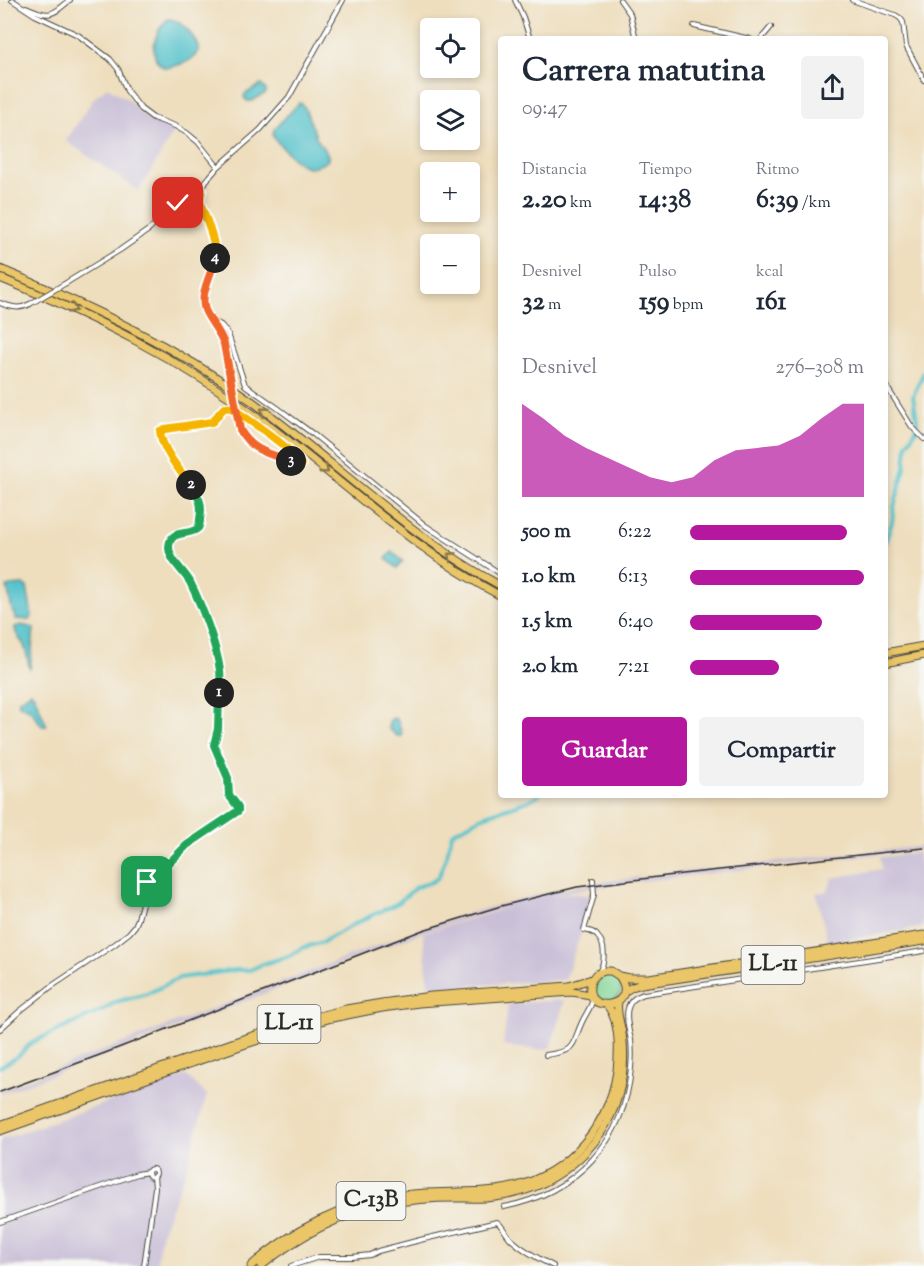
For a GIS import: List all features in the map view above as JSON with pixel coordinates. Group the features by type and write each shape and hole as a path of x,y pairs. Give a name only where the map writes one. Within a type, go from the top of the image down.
{"highway":[{"path":"0,269 116,319 195,363 269,414 415,531 498,584"},
{"path":"0,278 111,327 199,376 276,431 410,538 498,594"},
{"path":"888,652 924,646"},
{"path":"888,662 924,655"},
{"name":"LL-11","path":"0,1125 243,1039 326,1014 362,1006 408,999 569,987 594,977 602,971 611,971 619,976 638,979 669,975 924,933"},
{"name":"LL-11","path":"624,992 642,984 924,941"},
{"path":"594,977 590,985 592,996 604,1005 618,1002 622,997 624,985 619,976"},
{"name":"LL-11","path":"0,1131 243,1045 332,1018 382,1008 432,1002 572,992 592,996"},
{"name":"C-13B","path":"261,1266 304,1236 358,1212 410,1200 513,1194 552,1179 567,1169 597,1138 618,1096 623,1069 618,1002"},
{"name":"C-13B","path":"251,1266 298,1232 320,1220 351,1208 414,1193 508,1188 541,1177 562,1164 580,1148 594,1130 604,1113 612,1091 618,1044 613,1015 604,1005"}],"street":[{"path":"12,0 83,38 112,60 127,91 141,109 153,118 187,133 198,142 218,168"},
{"path":"57,16 70,0"},
{"path":"0,1029 52,986 129,933 138,919 147,882 152,872 170,862 187,845 238,811 238,807 229,795 228,778 214,745 218,727 220,676 210,632 195,593 185,574 173,559 169,548 175,536 193,531 198,527 202,506 165,446 160,433 161,430 212,422 222,410 229,407 286,448 297,457 301,464 262,452 247,441 240,430 237,416 229,372 222,339 204,302 215,250 200,204 200,197 206,181 261,130 289,97 343,0"},
{"path":"515,0 529,36"},
{"path":"620,0 630,14 635,36"},
{"path":"852,0 900,18 904,26 904,40 907,48 924,80"},
{"path":"22,7 57,16"},
{"path":"57,16 59,26"},
{"path":"694,26 737,36"},
{"path":"764,36 771,27"},
{"path":"0,303 20,308 30,304 129,244 150,229 172,207 202,190"},
{"path":"212,321 221,325 228,334 245,386 303,426 426,526 498,572"},
{"path":"888,389 916,431 924,439"},
{"path":"593,880 594,895 584,930 595,934 600,939 602,968 594,977"},
{"path":"504,1208 534,1200 562,1186 585,1167 610,1136 629,1086 632,1053 627,1014 629,1005 636,997 924,951"},
{"path":"603,957 611,971"},
{"path":"546,1055 563,1053 570,1049 590,1010 592,996"},
{"path":"590,1010 604,1005"},
{"path":"0,1222 148,1172 151,1169 155,1170 155,1188 144,1266"},
{"path":"291,1266 319,1257 370,1255 420,1240 497,1222 513,1241 532,1255 553,1266"}],"shaded area":[{"path":"107,87 129,100 149,119 175,130 139,191 66,141 93,99"},
{"path":"924,846 924,849 632,882 546,897 569,893 592,896 565,980 429,988 423,933 510,907 491,911 423,932 0,1094 0,1090 413,932 516,900 602,882"},
{"path":"918,853 924,883 924,927 828,943 816,893 828,891 832,878 882,869 880,857"},
{"path":"560,1000 564,1003 550,1048 540,1050 503,1046 508,1004"},
{"path":"186,1075 207,1095 185,1173 162,1231 156,1266 0,1266 0,1140"}],"green space":[{"path":"607,974 617,978 621,988 617,998 607,1002 597,998 593,988 597,978"}],"water":[{"path":"168,19 183,25 199,48 190,60 166,68 156,58 154,44 159,30"},
{"path":"261,85 266,93 252,101 247,101 245,94"},
{"path":"299,103 305,108 317,139 328,155 328,160 317,166 308,167 302,164 288,153 273,136 274,129"},
{"path":"392,552 403,561 397,568 386,559"},
{"path":"23,585 27,587 32,617 29,620 16,619 7,587"},
{"path":"21,625 34,628 30,670 24,645 15,630 15,627"},
{"path":"31,692 47,726 42,726 30,709 19,705 19,700"},
{"path":"397,719 401,736 397,736 388,728 390,720"}],"waterway":[{"path":"888,534 905,467 907,444 917,428 913,396 924,372"},
{"path":"0,1067 18,1056 33,1042 103,1010 115,1002 147,994 179,978 250,970 289,956 302,948 323,942 398,903 416,887 434,881 439,876 452,833 486,815 534,798"}],"railway":[{"path":"0,1092 423,930 501,906 577,887 924,848"}],"route":[{"path":"147,882 153,871 170,862 187,845 238,812 237,806 229,795 228,778 214,745 218,727 220,676 210,632 195,593 185,574 173,559 169,548 173,537 197,529 200,524 202,506 178,468 160,432 165,429 212,422 223,409 229,407 233,409 243,416 286,448 297,457 301,464 257,449 247,441 240,430 237,416 233,394 229,372 226,352 224,344 204,306 215,252 200,204 202,190 178,203"}]}
